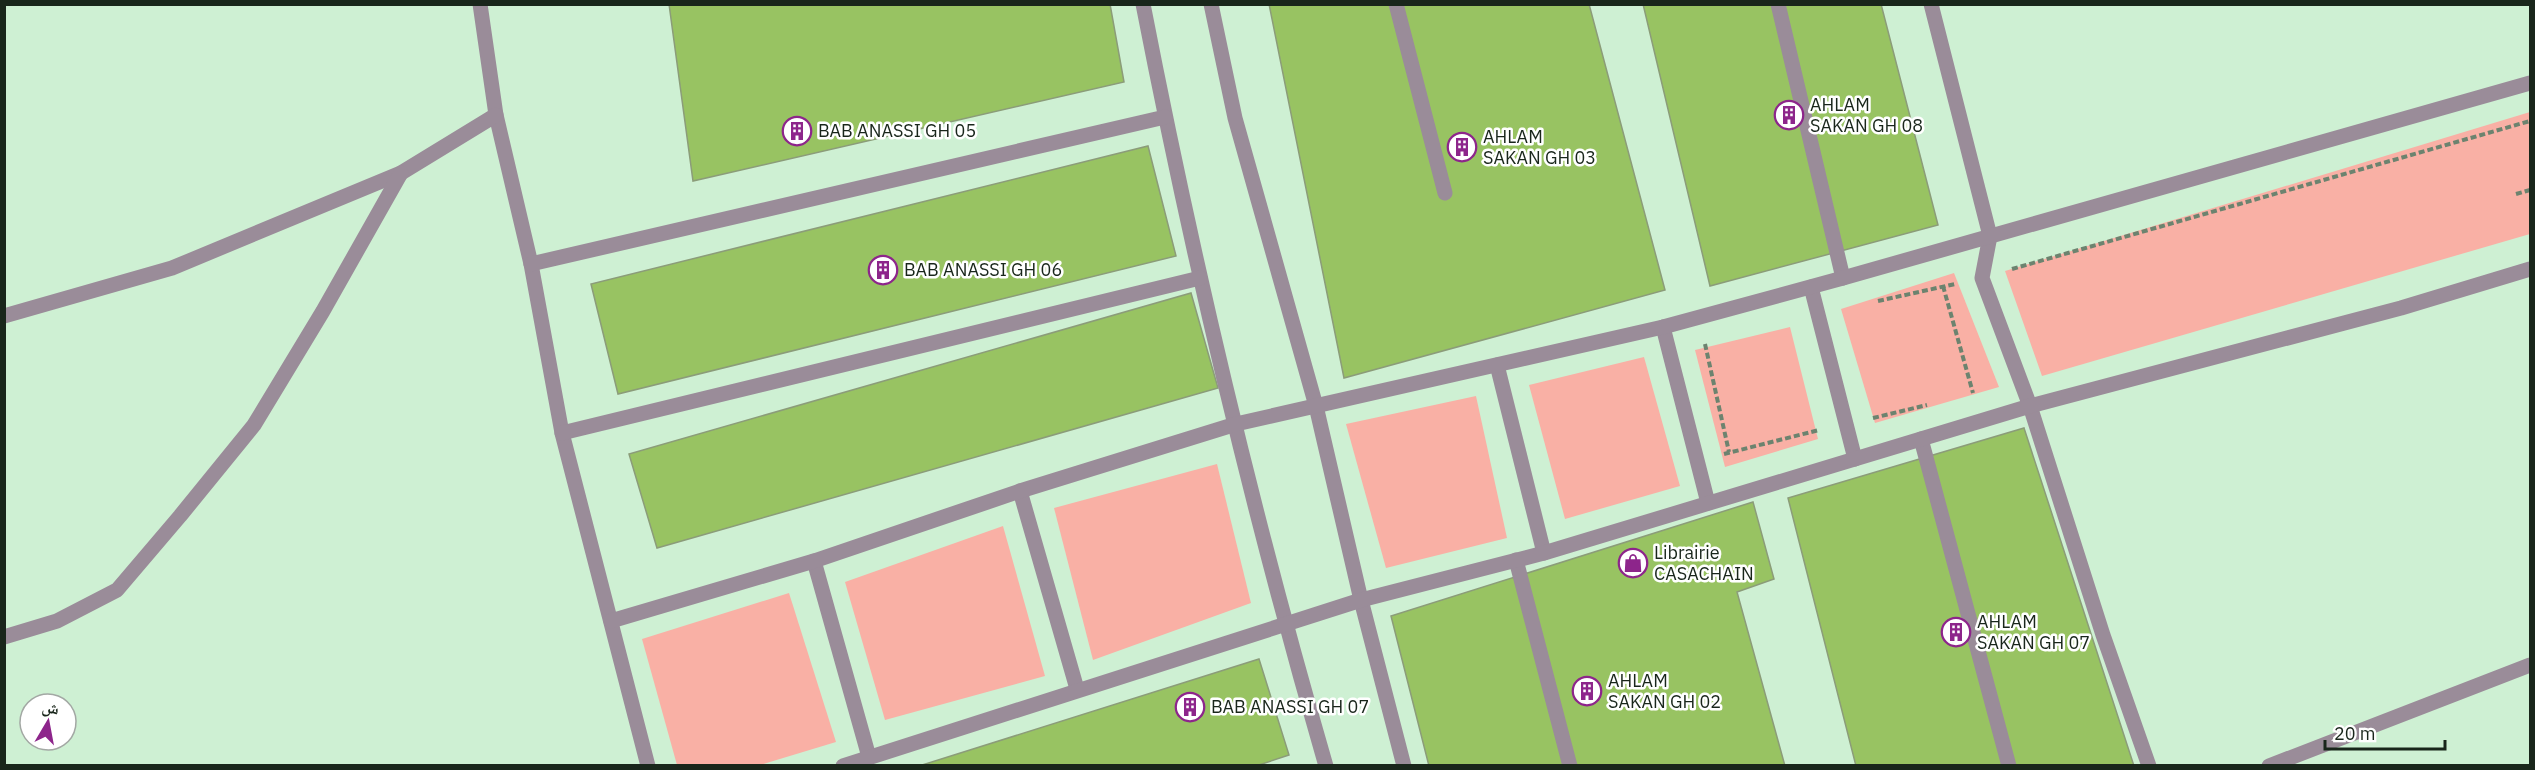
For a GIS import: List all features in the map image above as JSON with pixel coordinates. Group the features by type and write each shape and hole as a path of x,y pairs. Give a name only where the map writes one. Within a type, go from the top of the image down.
{"street":[{"path":"480,4 496,115 531,264 562,432 648,765"},
{"path":"1143,4 1200,278 1285,624 1326,765"},
{"path":"1211,4 1235,118 1316,406 1361,600 1404,765"},
{"path":"1396,4 1445,193"},
{"path":"1778,4 1843,278"},
{"path":"1931,4 1990,236 1982,278 2030,406 2103,635 2149,765"},
{"path":"610,621 814,561 1020,491 1236,424 1663,327 2530,83"},
{"path":"4,316 172,268 401,173 496,115"},
{"path":"531,264 1165,117"},
{"path":"4,637 57,621 117,590 254,425 401,173"},
{"path":"843,765 1361,600 1544,553 2030,406 2401,308 2530,269"},
{"path":"562,432 1200,278"},
{"path":"1811,286 1855,459"},
{"path":"1663,327 1708,503"},
{"path":"1497,365 1544,553"},
{"path":"1921,439 2009,765"},
{"path":"1020,491 1077,689"},
{"path":"1516,560 1570,765"},
{"path":"814,561 869,757"},
{"path":"2270,765 2530,665"}],"path":[{"path":"1875,301 1982,278 2530,121"},
{"path":"2516,194 2530,190"},
{"path":"1943,286 1973,393"},
{"path":"1670,349 1704,341 1729,453"}],"shaded area":[{"path":"2530,112 2530,234 2042,376 2005,271"},
{"path":"1954,273 1999,387 1875,423 1841,309"},
{"path":"1790,327 1818,439 1725,467 1695,350"},
{"path":"1644,357 1680,486 1565,519 1529,385"},
{"path":"1476,396 1507,538 1386,568 1346,424"},
{"path":"1217,464 1251,603 1093,660 1054,508"},
{"path":"1003,526 1045,676 885,720 845,582"},
{"path":"789,593 836,742 760,765 677,765 642,639"}],"building":[{"name":"BAB ANASSI GH 05","path":"669,4 1110,4 1124,82 693,181"},
{"name":"AHLAM SAKAN GH 03","path":"1269,4 1589,4 1665,290 1344,378"},
{"name":"AHLAM SAKAN GH 08","path":"1643,4 1881,4 1938,225 1710,286"},
{"name":"BAB ANASSI GH 06","path":"1148,146 1176,256 618,394 591,284"},
{"path":"1191,293 1218,388 657,548 629,454"},
{"name":"AHLAM SAKAN GH 07","path":"2024,428 2134,766 1856,766 1788,498"},
{"name":"AHLAM SAKAN GH 02","path":"1753,502 1774,579 1737,592 1785,766 1429,766 1391,616"},
{"name":"BAB ANASSI GH 07","path":"1259,659 1289,755 1256,766 919,766"}],"place":[{"name":"AHLAM SAKAN GH 08","path":"1789,115"},
{"name":"BAB ANASSI GH 05","path":"797,131"},
{"name":"AHLAM SAKAN GH 03","path":"1462,147"},
{"name":"BAB ANASSI GH 06","path":"883,270"},
{"name":"Librairie CASACHAIN","path":"1633,563"},
{"name":"AHLAM SAKAN GH 07","path":"1956,632"},
{"name":"AHLAM SAKAN GH 02","path":"1587,691"},
{"name":"BAB ANASSI GH 07","path":"1190,707"}]}
